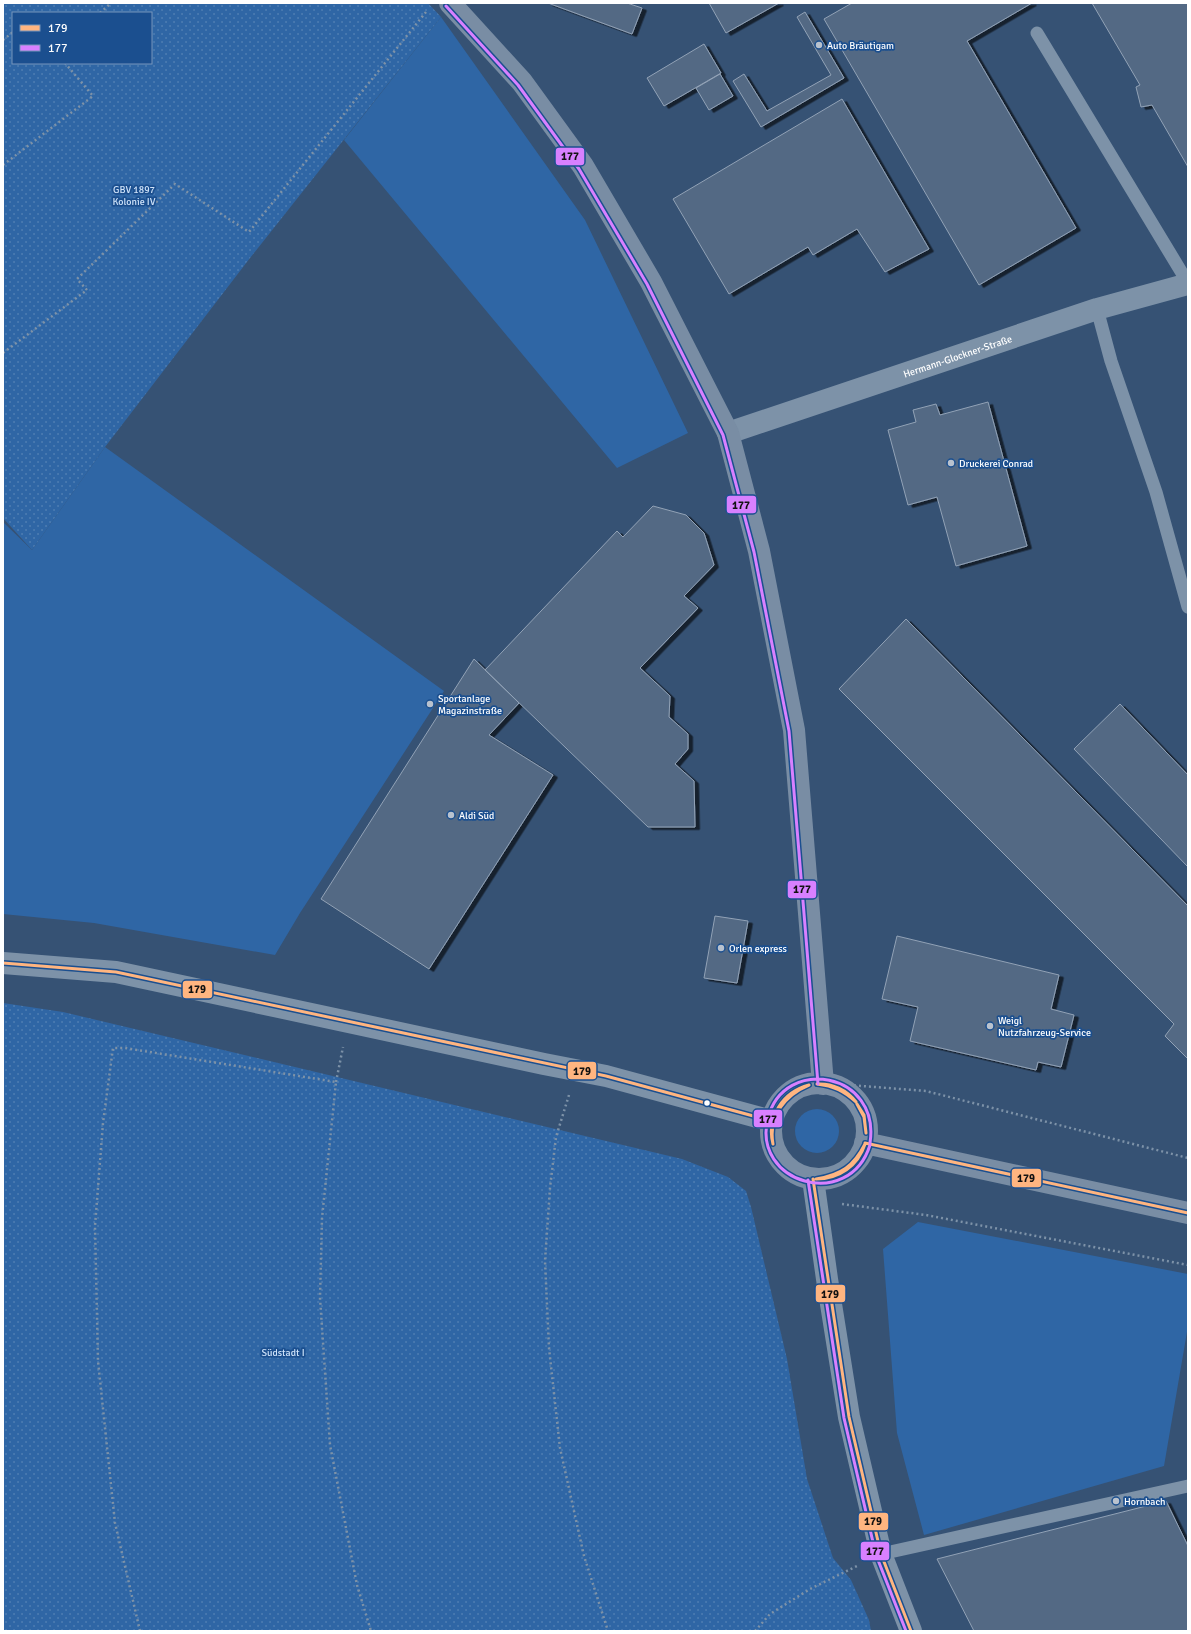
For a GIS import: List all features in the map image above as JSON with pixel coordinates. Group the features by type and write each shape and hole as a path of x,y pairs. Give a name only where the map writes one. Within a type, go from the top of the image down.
{"street":[{"path":"450,3 522,82 583,166 651,282 728,433 759,551 794,730 823,1084"},
{"name":"Hermann-Glockner-Straße","path":"728,433 1096,310 1188,283"},
{"path":"3,963 116,972 577,1070 621,1080 772,1121"},
{"path":"810,1084 823,1084 839,1088 853,1097 862,1111 867,1126 865,1143 859,1158 847,1170 832,1177 813,1179 800,1176 786,1166 776,1153 771,1137 772,1121 777,1108 786,1097 796,1089 810,1084"},
{"path":"865,1143 1188,1213"},
{"path":"813,1179 849,1417 881,1554 911,1631"}],"lane":[{"path":"1037,33 1188,283"},
{"path":"1096,310 1111,361 1156,492 1188,607"},
{"path":"881,1554 1188,1486"}],"path":[{"path":"101,12 111,3"},
{"path":"3,353 87,290 77,279 175,184 249,232 428,9"},
{"path":"3,40 12,33"},
{"path":"3,165 93,96 66,64"},
{"path":"348,1022 336,1082 322,1218 320,1298 330,1445 357,1585 371,1631"},
{"path":"140,1631 115,1523 98,1361 95,1226 103,1123 113,1048 124,1048 336,1082"},
{"path":"577,1070 558,1129 550,1188 545,1261 549,1348 560,1448 584,1556 608,1631"},
{"path":"823,1084 926,1091 1188,1158"},
{"path":"816,1200 926,1215 1188,1265"},
{"path":"755,1631 770,1614 810,1589 881,1554"}],"green space":[{"name":"GBV 1897 Kolonie IV","path":"3,3 428,3 441,17 250,258 105,447 32,550 3,518"},
{"path":"441,17 585,220 688,433 617,468 344,140"},
{"path":"105,447 444,691 300,913 275,955 94,923 3,914 3,522 32,550"},
{"name":"Südstadt I","path":"3,1003 63,1012 682,1159 728,1177 746,1191 751,1207 787,1359 807,1479 833,1558 851,1580 869,1620 871,1631 3,1631"},
{"path":"817,1109 829,1113 835,1119 839,1131 835,1143 829,1149 817,1153 805,1149 799,1143 795,1131 799,1119 805,1113"},
{"path":"918,1222 1188,1274 1188,1326 1164,1466 924,1535 897,1433 883,1249"}],"building":[{"path":"548,3 627,3 642,8 632,34"},
{"path":"709,3 779,3 726,33"},
{"path":"852,3 1032,3 967,41 1076,228 979,285 824,19"},
{"path":"1092,3 1188,3 1188,167 1152,105 1141,107 1136,87 1140,85"},
{"name":"Auto Bräutigam","path":"805,12 844,78 761,127 733,81 744,74 767,111 831,75 797,17"},
{"path":"704,44 721,73 664,106 647,78"},
{"path":"720,74 733,96 709,110 696,88"},
{"path":"842,99 929,249 885,272 857,229 813,255 808,247 729,294 673,199"},
{"name":"Druckerei Conrad","path":"988,402 1027,546 956,566 937,497 908,505 888,430 916,422 913,410 936,404 940,415"},
{"path":"653,506 686,515 704,533 714,565 684,596 698,608 640,668 670,696 669,717 688,734 688,749 675,764 694,781 695,827 648,827 485,670 617,531 623,537"},
{"path":"906,619 1188,906 1188,1059 1165,1036 1174,1024 839,689"},
{"name":"Aldi Süd","path":"474,659 519,703 489,735 553,775 429,969 321,899"},
{"path":"1120,704 1188,775 1188,867 1074,749"},
{"path":"715,916 748,921 737,983 704,978"},
{"path":"897,936 1059,975 1051,1009 1074,1015 1061,1067 1038,1062 1036,1070 910,1041 918,1007 882,999"},
{"name":"Hornbach","path":"1166,1501 1188,1546 1188,1631 974,1631 937,1559"}],"transit line":[{"name":"177","path":"446,6 518,85 579,169 647,284 723,435 754,552 789,731 818,1084"},
{"name":"179","path":"3,963 116,972 606,1076 772,1121"},
{"name":"177","path":"870,1143 869,1119 861,1100 847,1087 829,1080 810,1080 792,1085 777,1098 768,1118 767,1141 774,1159 787,1173 805,1181 824,1183 843,1178 859,1166 870,1145"},
{"name":"179","path":"817,1084 829,1086 838,1090 856,1102"},
{"name":"179","path":"817,1084 839,1088 856,1102"},
{"name":"179","path":"773,1144 771,1134 774,1115 784,1100 791,1093 809,1085"},
{"name":"179","path":"773,1144 773,1124 780,1108 793,1094 809,1085"},
{"name":"179","path":"857,1104 864,1115 866,1133"},
{"name":"179","path":"857,1104 864,1117 866,1133"},
{"name":"179","path":"865,1143 1188,1213"},
{"name":"179","path":"816,1179 832,1177 846,1170 858,1159 865,1144"},
{"name":"179","path":"816,1179 833,1175 846,1168 861,1152 865,1144"},
{"name":"179","path":"813,1179 849,1417 881,1554 911,1631"},
{"name":"177","path":"808,1180 844,1418 876,1555 906,1631"}],"place":[{"name":"Auto Bräutigam","path":"819,45"},
{"name":"Druckerei Conrad","path":"951,463"},
{"name":"Sportanlage Magazinstraße","path":"430,704"},
{"name":"Aldi Süd","path":"451,815"},
{"name":"Orlen express","path":"721,948"},
{"name":"Weigl Nutzfahrzeug-Service","path":"990,1026"},
{"name":"Hornbach","path":"1116,1501"}]}
